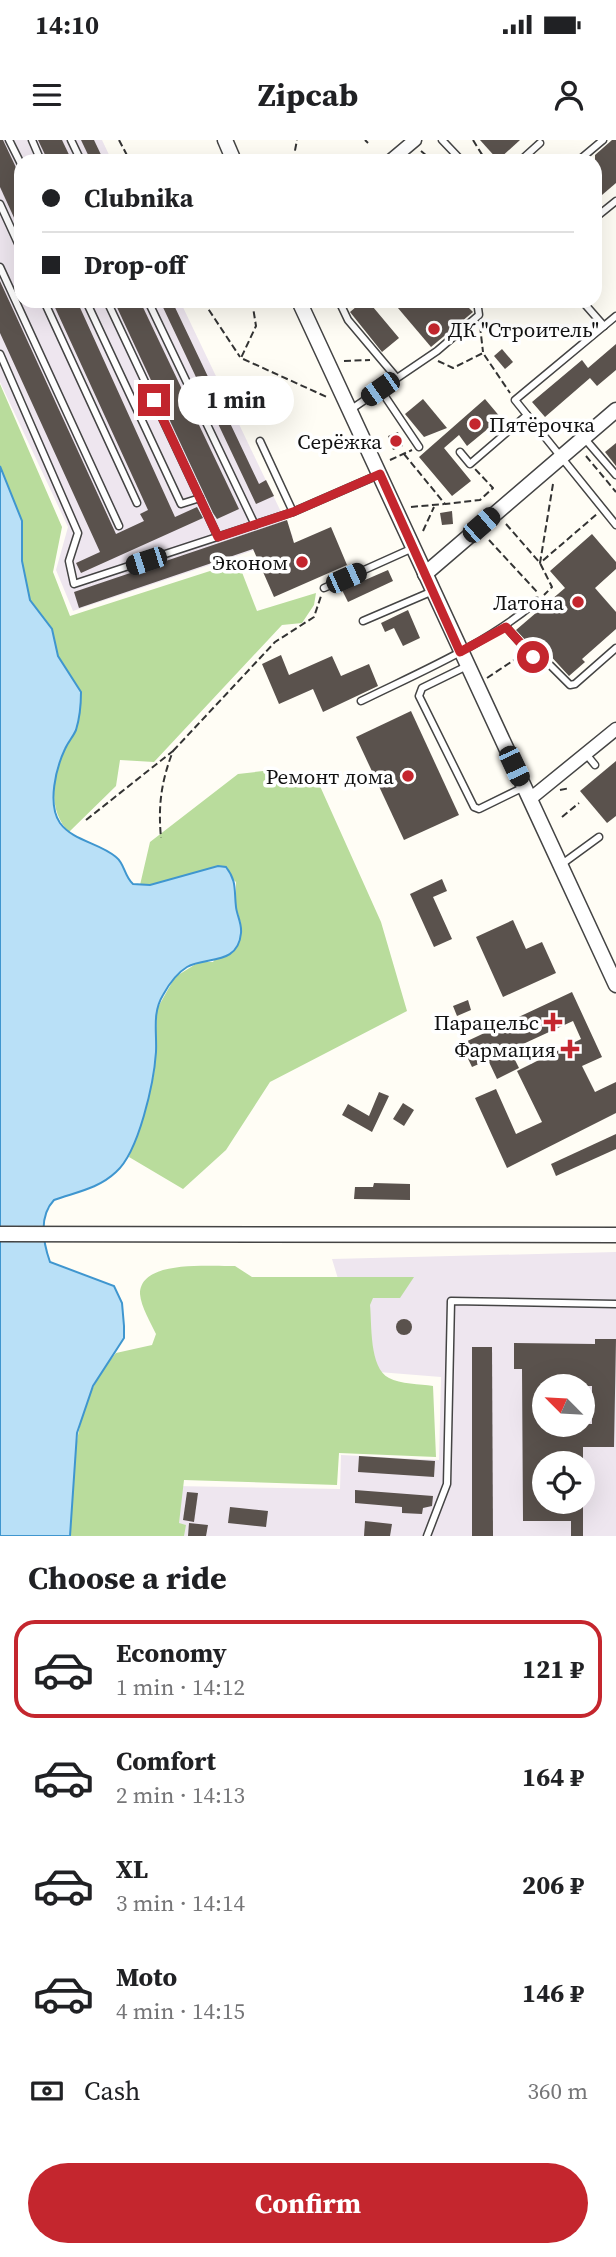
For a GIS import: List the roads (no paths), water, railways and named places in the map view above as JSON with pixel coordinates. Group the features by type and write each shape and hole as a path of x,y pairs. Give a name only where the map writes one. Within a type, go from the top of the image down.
{"street":[{"path":"402,154 417,145"},
{"path":"302,308 616,985"},
{"path":"425,574 616,410"},
{"path":"527,793 615,731"},
{"path":"0,1234 616,1235"}],"lane":[{"path":"442,140 455,154"},
{"path":"586,154 603,140"},
{"path":"528,154 540,143"},
{"path":"602,212 616,201"},
{"path":"0,204 14,235"},
{"path":"0,267 14,297"},
{"path":"19,308 119,526"},
{"path":"47,308 137,503"},
{"path":"89,308 181,504 200,499"},
{"path":"110,308 218,537"},
{"path":"151,308 255,525"},
{"path":"342,308 348,320 396,377"},
{"path":"350,410 427,356 479,315 478,308"},
{"path":"588,308 604,326"},
{"path":"616,316 515,400 616,524"},
{"path":"0,354 78,533 69,561 74,584 293,512 380,474"},
{"path":"380,389 419,447"},
{"path":"460,452 470,464 527,415"},
{"path":"584,437 616,475"},
{"path":"260,441 293,512"},
{"path":"324,588 413,548"},
{"path":"363,621 433,591"},
{"path":"527,793 476,809 419,696 422,688 464,659 537,601"},
{"path":"506,627 528,652 550,665 570,685 575,684 616,648"},
{"path":"361,701 464,659"},
{"path":"586,754 595,765"},
{"path":"560,866 599,837"},
{"path":"427,1536 447,1485 451,1301 616,1304"}],"water":[{"path":"0,466 22,521 22,561 30,600 52,629 58,656 81,692 76,730 66,746 54,786 54,806 60,823 72,834 116,857 133,884 150,885 218,866 226,867 233,881 241,929 239,943 234,951 183,969 160,1002 156,1016 155,1065 149,1098 132,1149 124,1162 102,1182 54,1200 46,1214 43,1230 50,1262 114,1286 122,1303 124,1326 124,1338 93,1386 77,1433 70,1536 0,1536"}],"place":[{"name":"ДК \"Строитель\"","path":"434,329"},
{"name":"Пятёрочка","path":"475,424"},
{"name":"Серёжка","path":"396,441"},
{"name":"Эконом","path":"302,562"},
{"name":"Латона","path":"578,602"},
{"name":"Ремонт дома","path":"408,776"},
{"name":"Парацельс","path":"553,1022"},
{"name":"Фармация","path":"570,1049"}]}
